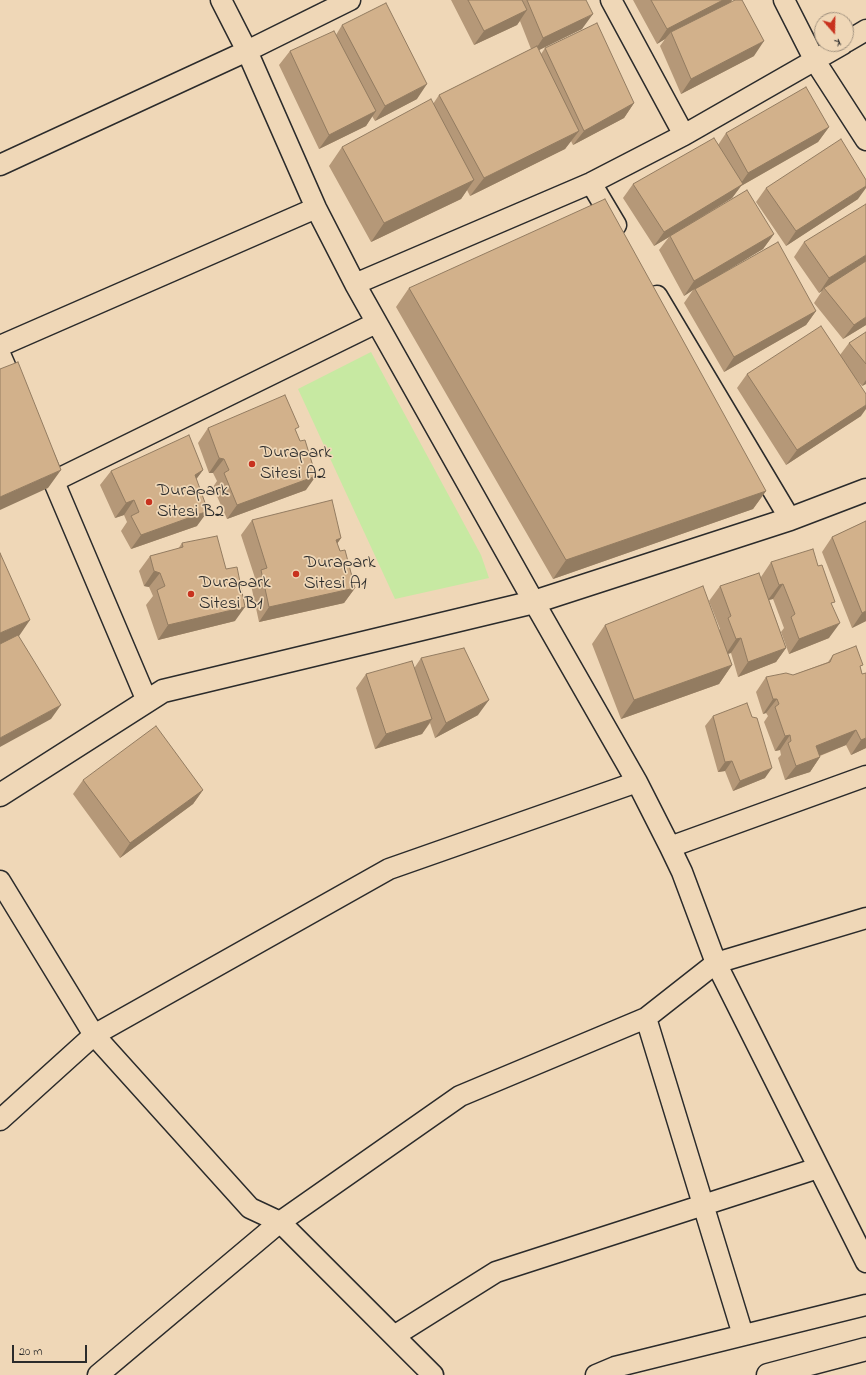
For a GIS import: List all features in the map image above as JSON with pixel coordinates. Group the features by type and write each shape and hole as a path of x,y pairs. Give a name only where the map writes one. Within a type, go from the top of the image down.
{"street":[{"path":"221,0 247,51 316,208 355,284 637,782 682,872 716,964 866,1262"},
{"path":"0,164 247,51 350,0"},
{"path":"611,0 684,135"},
{"path":"784,0 815,61 866,140"},
{"path":"854,37 866,30"},
{"path":"355,284 591,183 684,135 830,52"},
{"path":"591,183 623,238"},
{"path":"0,346 316,208"},
{"path":"648,279 790,519"},
{"path":"54,481 376,323"},
{"path":"0,354 24,411"},
{"path":"36,439 147,701"},
{"path":"0,796 163,691 534,602 790,519 866,490"},
{"path":"670,847 866,776"},
{"path":"0,1120 94,1035 389,869 637,782"},
{"path":"0,881 94,1035 250,1208 280,1222 433,1375"},
{"path":"98,1375 280,1222 460,1096 646,1018 716,964 866,918"},
{"path":"646,1018 743,1335"},
{"path":"394,1336 496,1272 818,1168"},
{"path":"596,1375 615,1367 866,1305"},
{"path":"768,1375 866,1349"}],"green space":[{"path":"371,352 481,555 489,578 395,599 298,389"}],"building":[{"path":"468,0 522,0 527,10 484,31"},
{"path":"527,0 586,0 593,14 543,38"},
{"path":"651,0 723,0 667,29"},
{"path":"735,0 742,0 764,41 691,79 671,32"},
{"path":"386,3 427,84 385,106 342,25"},
{"path":"597,23 634,103 584,131 545,48"},
{"path":"334,31 376,111 329,135 290,51"},
{"path":"537,46 579,131 484,178 439,95"},
{"path":"806,87 829,127 748,173 726,133"},
{"path":"431,99 474,180 384,223 342,147"},
{"path":"714,138 743,184 664,232 633,184"},
{"path":"841,139 866,180 866,186 796,231 766,188"},
{"path":"747,190 774,234 694,281 670,236"},
{"path":"605,199 766,491 566,560 409,288"},
{"path":"866,204 866,255 829,278 804,242"},
{"path":"778,242 816,311 734,357 695,289"},
{"path":"866,261 866,317 854,325 824,288"},
{"path":"821,326 866,394 866,405 797,450 747,374"},
{"path":"866,332 866,364 849,343"},
{"path":"18,362 61,470 0,497 0,369"},
{"name":"Durapark Sitesi A2","path":"285,395 299,427 295,429 300,441 305,440 316,476 237,505 224,473 229,470 224,459 219,458 208,428"},
{"name":"Durapark Sitesi B2","path":"189,435 203,470 195,475 208,511 141,535 131,516 139,512 134,500 126,503 111,471"},
{"name":"Durapark Sitesi A1","path":"332,500 341,538 336,540 340,551 345,550 355,588 269,607 261,570 267,568 252,520"},
{"path":"866,521 866,611 862,613 832,537"},
{"name":"Durapark Sitesi B1","path":"217,536 226,569 237,567 245,607 168,625 157,590 165,586 160,573 154,571 150,556 183,547 182,543"},
{"path":"813,549 818,566 822,565 835,602 831,603 840,623 799,639 791,617 795,614 783,584 779,585 771,562"},
{"path":"0,553 30,620 0,633"},
{"path":"759,573 786,648 748,662 741,638 736,639 728,618 731,616 720,586"},
{"path":"703,586 732,665 634,700 605,625"},
{"path":"18,635 61,705 0,738 0,644"},
{"path":"856,646 863,665 860,666 862,674 866,673 866,738 861,740 856,730 816,746 820,757 796,766 788,743 791,741 790,735 785,736 775,707 779,704 777,699 773,699 766,677 786,673 793,675 830,662 833,655"},
{"path":"464,648 489,700 446,723 421,658"},
{"path":"412,661 432,719 386,734 366,674"},
{"path":"747,703 752,717 757,718 772,768 740,781 732,761 725,762 713,716"},
{"path":"156,726 203,790 130,843 83,780"}],"place":[{"name":"Durapark Sitesi A2","path":"252,464"},
{"name":"Durapark Sitesi B2","path":"149,502"},
{"name":"Durapark Sitesi A1","path":"296,574"},
{"name":"Durapark Sitesi B1","path":"191,594"}]}
